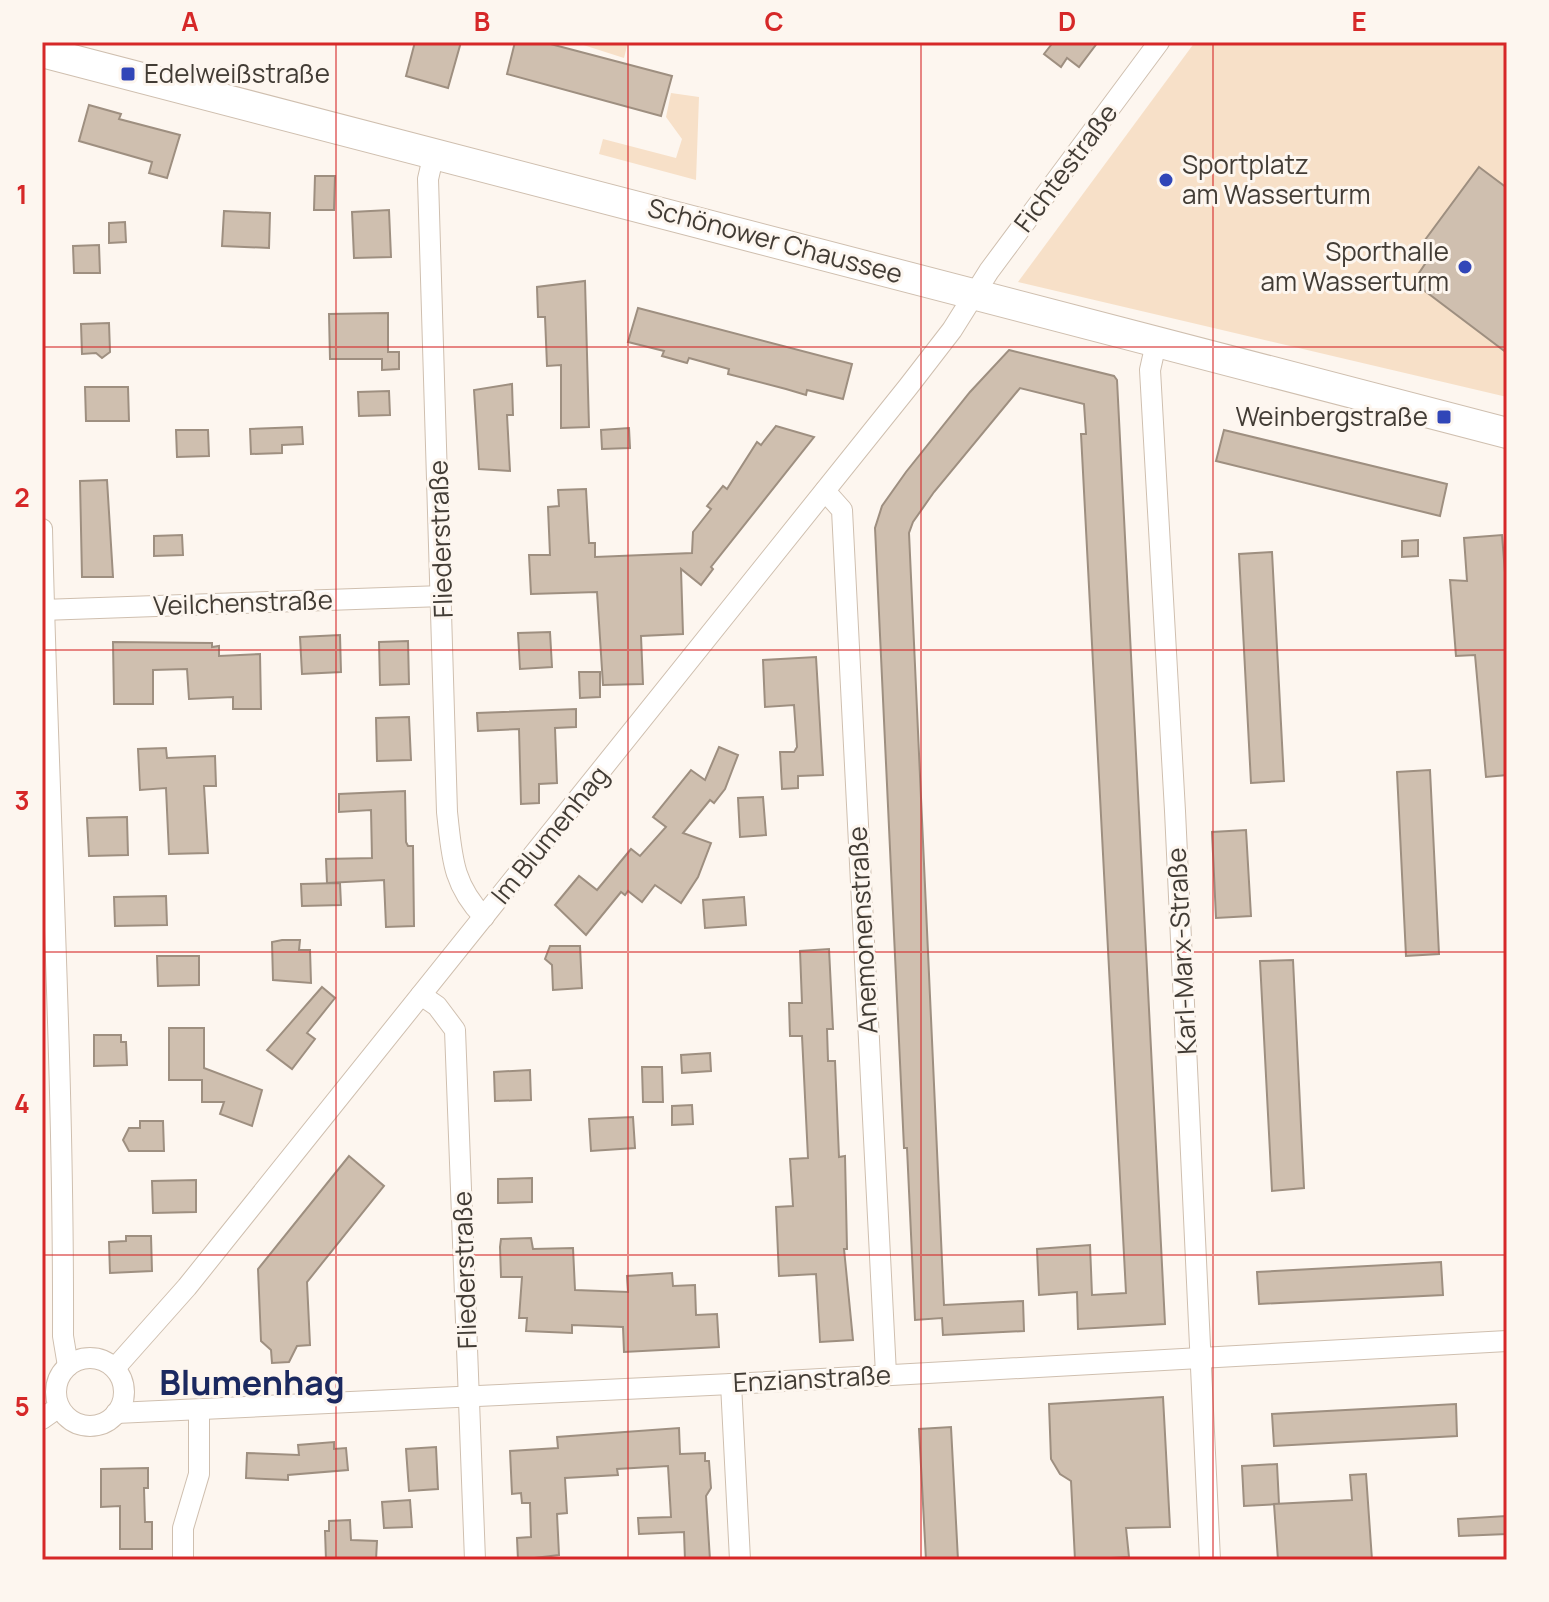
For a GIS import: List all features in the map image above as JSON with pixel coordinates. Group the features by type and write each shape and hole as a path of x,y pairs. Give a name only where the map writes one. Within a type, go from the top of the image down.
{"main road":[{"name":"Schönower Chaussee","path":"42,52 1507,433"}],"street":[{"name":"Fichtestraße","path":"975,295 989,271 1159,42"},
{"name":"Fliederstraße","path":"434,153 428,179 443,596 447,812 453,867 466,899 484,917"},
{"name":"Im Blumenhag","path":"115,1368 187,1287 484,917 926,365 975,295"},
{"name":"Karl-Marx-Straße","path":"1156,343 1150,370 1210,1560"},
{"name":"Anemonenstraße","path":"825,491 842,510 886,1374"},
{"path":"42,529 62,1115 63,1336 68,1366"},
{"name":"Veilchenstraße","path":"43,610 443,596"},
{"name":"Fliederstraße","path":"421,995 437,1006 455,1030 475,1560"},
{"name":"Enzianstraße","path":"116,1413 731,1384 1507,1341"},
{"path":"97,1358 115,1368 123,1386 116,1413 101,1424 83,1425 50,1413 57,1382 68,1366 77,1360 97,1358"},
{"path":"731,1384 740,1560"},
{"path":"183,1560 183,1528 199,1474 199,1410"}],"shaded area":[{"path":"574,42 628,42 624,58"},
{"path":"1195,42 1507,42 1507,397 1018,282"},
{"path":"671,93 699,97 696,180 599,154 603,139 676,158 682,139 666,117"}],"building":[{"path":"415,42 461,42 448,88 406,76"},
{"path":"515,42 543,42 672,76 661,116 507,74"},
{"path":"1047,42 1098,42 1079,67 1067,58 1061,67 1044,54 1051,45"},
{"path":"89,105 121,114 119,119 180,135 167,178 149,173 152,162 79,141"},
{"name":"Sporthalle am Wasserturm","path":"1479,167 1507,188 1507,353 1413,282 1433,252 1422,244"},
{"path":"315,176 335,176 334,210 314,210"},
{"path":"389,210 391,257 354,258 352,212"},
{"path":"224,211 270,213 269,248 222,246"},
{"path":"125,222 126,242 109,243 109,223"},
{"path":"99,245 100,273 74,273 73,246"},
{"path":"585,281 589,427 561,428 561,365 547,366 545,317 538,317 537,287"},
{"path":"638,308 852,364 843,399 807,390 806,395 728,374 729,369 689,358 687,363 662,356 664,351 628,342"},
{"path":"388,313 388,352 399,352 399,369 382,370 382,359 330,359 329,314"},
{"path":"109,323 110,352 102,358 96,353 82,354 81,324"},
{"path":"1009,350 1114,376 1117,380 1165,1324 1078,1329 1077,1292 1039,1295 1037,1249 1090,1245 1092,1295 1126,1293 1081,434 1086,434 1084,404 1020,388 934,492 909,533 944,1305 1023,1301 1024,1331 943,1335 942,1318 915,1320 875,528 882,506 906,472 970,392"},
{"path":"512,384 513,415 507,415 510,471 479,469 474,390"},
{"path":"85,387 128,387 129,421 86,421"},
{"path":"389,391 390,415 359,416 358,392"},
{"path":"776,426 814,437 711,567 713,569 701,585 681,569 683,634 641,636 643,684 603,685 597,592 531,594 529,555 550,555 548,507 559,506 558,490 586,489 589,543 595,543 595,557 692,553 693,532 711,509 707,506 723,486 727,489 757,442 761,445"},
{"path":"302,427 303,444 282,445 282,453 251,454 250,429"},
{"path":"629,428 630,448 602,449 601,430"},
{"path":"176,430 208,430 209,456 177,457"},
{"path":"1224,430 1447,484 1440,516 1216,461"},
{"path":"107,480 113,577 82,577 80,481"},
{"path":"182,535 183,555 154,556 154,536"},
{"path":"1502,535 1507,597 1507,775 1486,777 1475,655 1456,656 1450,580 1467,581 1464,538"},
{"path":"1418,540 1418,556 1402,557 1402,541"},
{"path":"1272,552 1284,781 1251,783 1239,554"},
{"path":"550,632 552,667 520,669 518,633"},
{"path":"340,635 341,672 302,674 300,637"},
{"path":"408,641 409,684 380,685 379,642"},
{"path":"113,642 212,643 212,647 219,646 219,656 260,654 261,709 233,709 233,697 189,699 187,669 153,670 153,704 114,704"},
{"path":"816,657 823,775 798,776 798,788 782,789 780,752 794,752 797,747 794,705 765,707 763,660"},
{"path":"579,672 600,672 600,697 580,698"},
{"path":"576,709 576,727 555,728 557,783 539,784 539,803 521,804 519,729 478,731 477,713"},
{"path":"409,717 411,760 377,761 376,718"},
{"path":"719,747 738,755 725,789 714,803 710,800 683,833 711,843 698,877 681,903 655,885 642,902 628,891 625,895 621,892 586,935 555,905 579,876 597,890 631,849 640,856 666,827 653,817 691,770 705,780"},
{"path":"166,748 167,758 215,756 216,786 204,786 208,853 169,854 166,788 140,790 138,749"},
{"path":"1430,770 1439,954 1406,956 1397,772"},
{"path":"405,791 406,842 408,846 413,846 414,926 386,927 384,880 327,883 326,859 372,858 371,810 339,812 339,794"},
{"path":"763,797 766,835 740,837 738,798"},
{"path":"127,817 128,855 89,856 87,818"},
{"path":"1246,830 1251,916 1216,918 1212,832"},
{"path":"340,883 341,905 302,906 301,884"},
{"path":"166,896 167,925 115,926 114,897"},
{"path":"744,897 746,925 705,928 703,900"},
{"path":"300,940 299,950 310,950 311,983 273,980 272,942"},
{"path":"550,946 580,946 582,988 553,990 552,965 545,959"},
{"path":"829,949 833,1029 827,1029 828,1061 835,1061 839,1157 845,1156 847,1249 844,1249 853,1340 820,1342 816,1274 779,1276 776,1207 793,1206 790,1159 808,1158 802,1036 790,1036 789,1003 802,1003 800,951"},
{"path":"157,956 199,956 199,985 158,986"},
{"path":"1293,960 1304,1188 1272,1191 1260,961"},
{"path":"322,987 335,998 307,1033 315,1039 292,1069 267,1050"},
{"path":"169,1028 204,1028 204,1068 262,1090 252,1126 220,1114 224,1102 202,1102 202,1080 169,1080"},
{"path":"94,1035 121,1035 121,1042 126,1042 127,1065 94,1066"},
{"path":"710,1053 711,1071 682,1073 681,1055"},
{"path":"642,1067 662,1067 663,1102 643,1102"},
{"path":"530,1070 531,1100 495,1101 494,1072"},
{"path":"692,1105 693,1124 672,1125 672,1106"},
{"path":"633,1117 635,1148 591,1151 589,1119"},
{"path":"140,1121 163,1121 164,1151 129,1151 123,1140 129,1128 140,1128"},
{"path":"349,1156 384,1186 307,1282 310,1345 297,1346 289,1362 272,1363 271,1350 261,1341 258,1269"},
{"path":"532,1178 532,1202 498,1203 498,1179"},
{"path":"196,1180 196,1212 153,1213 152,1181"},
{"path":"126,1236 151,1236 152,1271 110,1273 109,1242 126,1241"},
{"path":"531,1238 533,1249 573,1248 575,1290 628,1292 627,1276 672,1273 673,1286 695,1285 696,1315 717,1314 719,1347 624,1352 623,1327 572,1325 572,1333 526,1331 527,1318 519,1318 522,1277 501,1277 500,1247 501,1239"},
{"path":"1441,1262 1443,1295 1259,1304 1257,1272"},
{"path":"1163,1397 1170,1527 1126,1528 1129,1557 1075,1560 1071,1481 1060,1474 1051,1459 1049,1404"},
{"path":"1456,1404 1457,1436 1274,1446 1272,1414"},
{"path":"951,1427 958,1560 926,1560 919,1429"},
{"path":"679,1428 680,1454 705,1453 705,1461 709,1461 711,1488 706,1496 710,1560 685,1560 684,1532 639,1534 638,1518 671,1517 668,1466 617,1469 618,1475 565,1478 567,1513 557,1514 559,1555 518,1560 517,1538 531,1537 530,1503 522,1503 521,1493 512,1494 510,1451 558,1448 557,1437"},
{"path":"334,1442 334,1449 346,1448 348,1470 288,1475 288,1480 246,1478 247,1453 299,1455 298,1445"},
{"path":"436,1447 438,1489 409,1491 406,1449"},
{"path":"1277,1464 1279,1504 1244,1506 1242,1466"},
{"path":"148,1468 148,1488 144,1488 145,1522 152,1522 152,1549 120,1549 120,1506 101,1507 101,1469"},
{"path":"1366,1474 1372,1560 1278,1560 1274,1504 1352,1500 1350,1475"},
{"path":"410,1500 412,1527 384,1528 382,1502"},
{"path":"1506,1516 1507,1534 1459,1536 1458,1519"},
{"path":"350,1520 351,1540 377,1541 376,1560 326,1560 325,1531 329,1531 329,1521"}],"place":[{"name":"Edelweißstraße","path":"128,74"},
{"name":"Sportplatz am Wasserturm","path":"1166,180"},
{"name":"Sporthalle am Wasserturm","path":"1465,267"},
{"name":"Weinbergstraße","path":"1444,417"}],"district":[{"name":"Blumenhag","path":"252,1383"}]}
